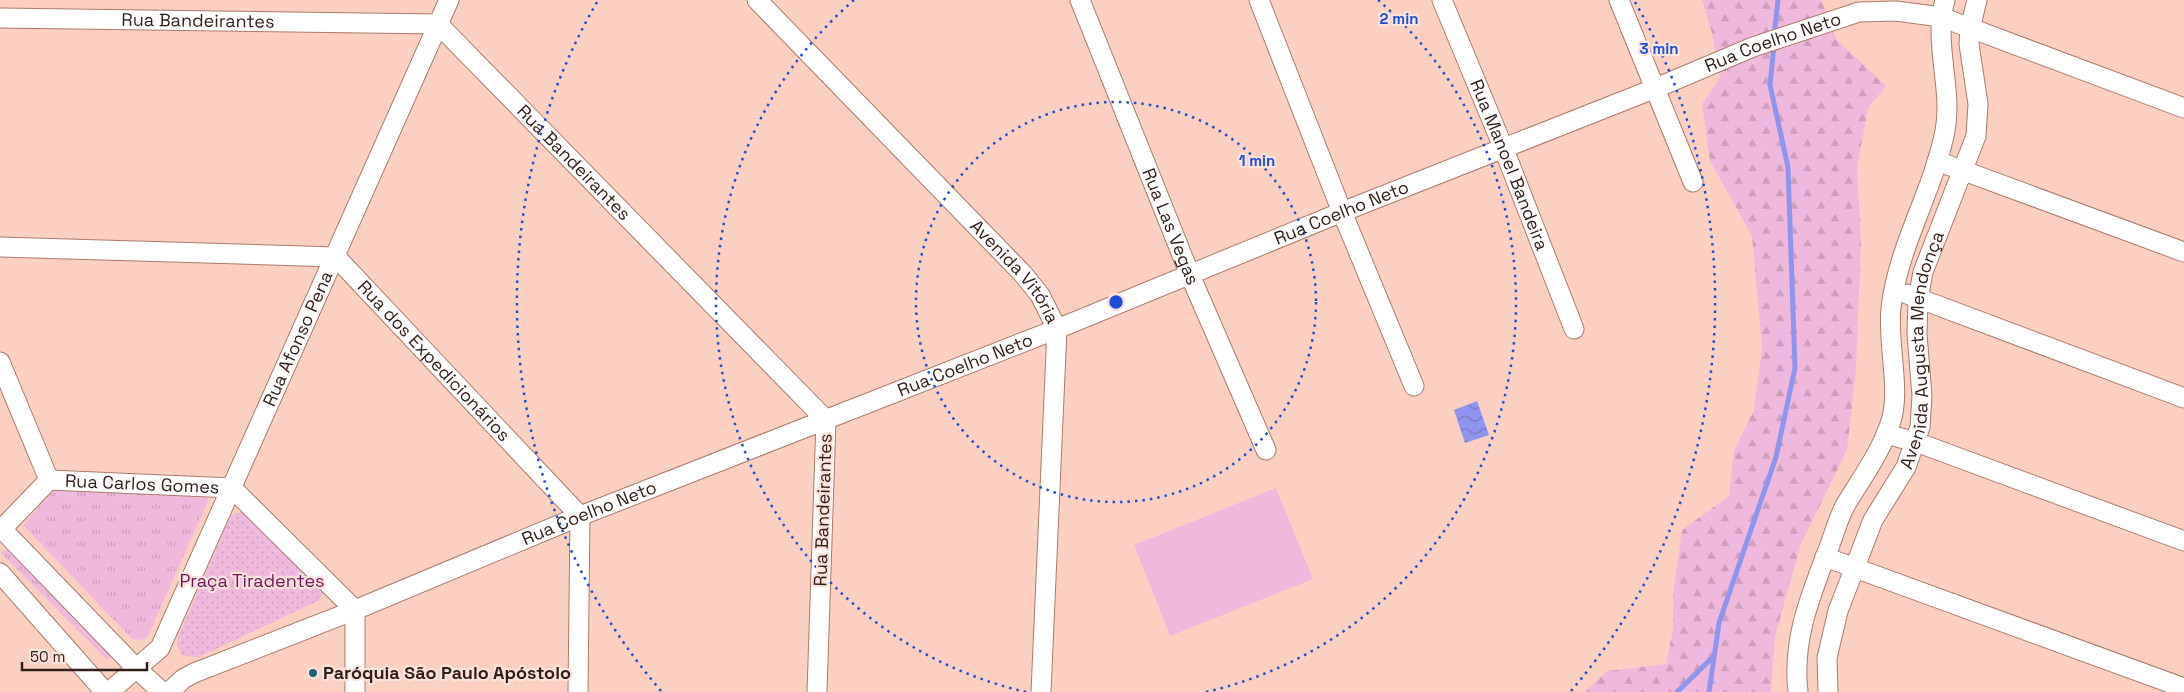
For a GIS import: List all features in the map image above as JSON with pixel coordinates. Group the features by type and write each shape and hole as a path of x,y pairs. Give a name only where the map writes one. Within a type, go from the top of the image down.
{"street":[{"name":"Rua Afonso Pena","path":"107,692 160,648 449,0"},
{"name":"Avenida Vitória","path":"757,0 1023,274 1040,295 1057,329 1041,692"},
{"name":"Rua Las Vegas","path":"1080,0 1190,275 1266,450"},
{"path":"1259,0 1342,212 1414,386"},
{"name":"Rua Manoel Bandeira","path":"1442,0 1503,147 1574,329"},
{"path":"1619,0 1693,182"},
{"name":"Avenida Augusta Mendonça","path":"1828,692 1829,642 1838,611 1873,520 1906,467 1916,442 1922,396 1916,334 1918,299 1923,272 1972,148 1978,120 1969,44 1970,29 1977,0"},
{"name":"Rua Coelho Neto","path":"169,692 183,679 194,673 355,610 580,516 1057,329 1503,147 1656,88 1753,47 1798,30 1859,12 1943,8 1970,29 2184,108"},
{"path":"1798,692 1796,675 1799,637 1809,600 1845,506 1879,452 1892,418 1894,397 1890,311 1893,290 1905,246 1937,161 1947,118 1943,8"},
{"name":"Rua Bandeirantes","path":"0,18 438,24 826,420 817,692"},
{"path":"1937,161 2184,252"},
{"path":"0,247 336,257"},
{"name":"Rua dos Expedicionários","path":"336,257 580,516"},
{"path":"1893,290 2184,398"},
{"path":"0,362 49,480"},
{"path":"1886,434 1916,442 2184,541"},
{"name":"Rua Carlos Gomes","path":"1,529 49,480 232,488 355,610"},
{"path":"578,692 580,516"},
{"path":"1,529 136,668 162,692"},
{"path":"1825,558 2184,688"},
{"path":"0,572 107,692"},
{"path":"355,610 355,692"}],"green space":[{"path":"1702,0 1821,0 1837,40 1886,86 1868,108 1857,168 1861,241 1856,369 1847,450 1801,544 1775,636 1771,692 1585,692 1607,671 1666,664 1673,630 1673,594 1682,530 1729,496 1734,451 1754,410 1762,348 1752,236 1710,161 1702,104 1720,78 1712,33"},
{"path":"56,488 207,495 208,501 147,638 140,640 132,639 23,525"},
{"path":"1276,488 1313,579 1170,636 1134,545"},
{"name":"Praça Tiradentes","path":"244,511 322,587 323,593 318,601 199,657 183,656 177,645 178,637 231,515"},
{"path":"11,545 116,651 107,660 1,553"}],"water":[{"path":"1477,401 1489,435 1465,443 1454,410"}],"waterway":[{"path":"1774,36 1778,0"},
{"path":"1709,692 1719,623 1776,457 1795,368 1788,167 1770,85 1774,45"},
{"path":"1677,692 1714,656"}],"place":[{"name":"Paróquia São Paulo Apóstolo","path":"313,673"}]}
